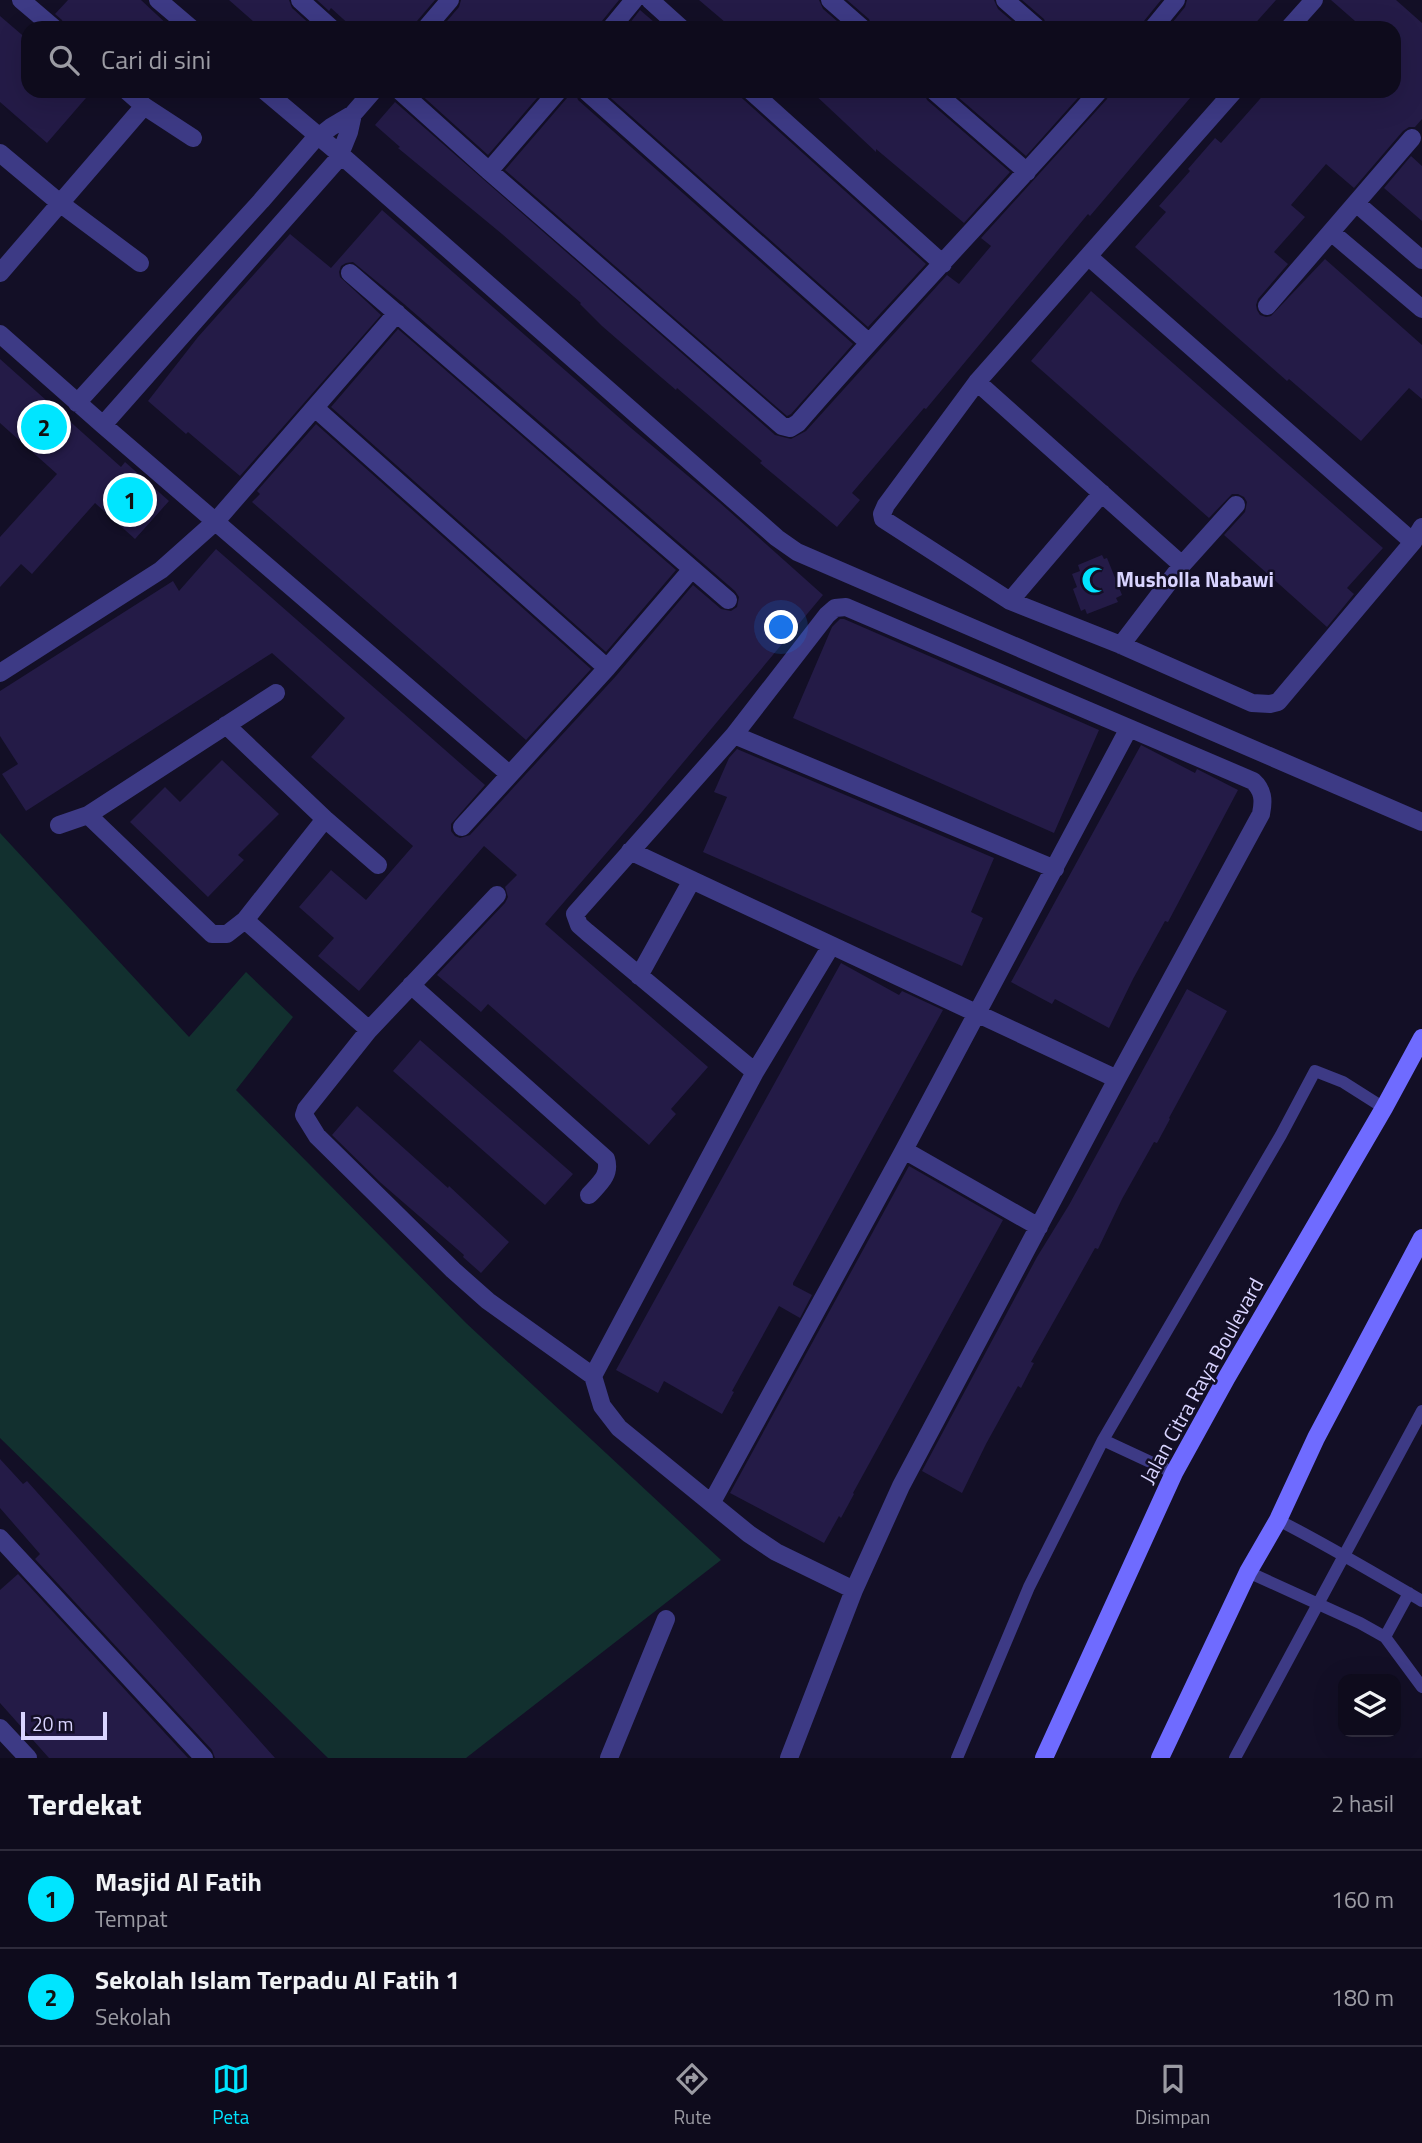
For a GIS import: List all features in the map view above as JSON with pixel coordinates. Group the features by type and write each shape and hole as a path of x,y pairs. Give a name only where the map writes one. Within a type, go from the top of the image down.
{"main road":[{"name":"Jalan Citra Raya Boulevard","path":"1044,1758 1174,1473 1422,1038"},
{"path":"1160,1758 1248,1572 1278,1520 1316,1438 1422,1238"}],"street":[{"path":"21,0 46,21"},
{"path":"158,0 183,21"},
{"path":"300,0 323,21"},
{"path":"432,21 450,0"},
{"path":"617,21 634,0"},
{"path":"650,0 673,21"},
{"path":"830,0 854,21"},
{"path":"1005,0 1029,21"},
{"path":"1159,21 1177,0"},
{"path":"1295,21 1314,0"},
{"path":"135,98 193,138"},
{"path":"273,98 777,538 797,552 1422,822"},
{"path":"77,403 318,136 353,114 367,98"},
{"path":"408,98 782,426 790,428 798,423 868,342 943,264 1093,98"},
{"path":"489,171 552,98"},
{"path":"594,98 868,342"},
{"path":"759,98 943,264"},
{"path":"942,98 1027,172"},
{"path":"1089,257 1418,535 1278,702 1270,705 1252,703 1010,600 887,522 882,514 977,383 1228,98"},
{"path":"0,274 144,106"},
{"path":"103,425 341,155 353,114"},
{"path":"1267,306 1412,138"},
{"path":"0,153 61,204 140,263"},
{"path":"261,201 284,219"},
{"path":"1356,203 1422,260"},
{"path":"1331,232 1422,309"},
{"path":"349,273 728,600"},
{"path":"0,673 161,570 216,521 397,313"},
{"path":"0,334 509,774"},
{"path":"977,383 1182,565"},
{"path":"315,408 607,668"},
{"path":"1010,600 1102,493"},
{"path":"1121,646 1182,565 1236,505"},
{"path":"462,827 607,668 692,569"},
{"path":"755,1072 579,925 575,914 734,735 835,608 846,607 1253,781 1259,787 1263,806 1261,814 901,1486 853,1590 789,1758"},
{"path":"59,825 88,815 276,693"},
{"path":"226,725 325,819 378,864"},
{"path":"712,1502 1129,728"},
{"path":"734,735 1055,869"},
{"path":"88,815 212,934 227,934 245,920 325,819"},
{"path":"630,851 1117,1079"},
{"path":"639,976 692,880"},
{"path":"497,895 369,1030 306,1109 304,1115 307,1122 317,1136 453,1270 488,1301 593,1376 599,1398 609,1417 620,1427 749,1534 776,1552 853,1590"},
{"path":"245,920 369,1030"},
{"path":"593,1376 755,1072 831,946"},
{"path":"411,985 606,1159 607,1174 589,1195"},
{"path":"904,1150 1039,1227"},
{"path":"0,1538 204,1758"},
{"path":"609,1758 666,1619"},
{"path":"0,1728 28,1758"}],"lane":[{"path":"957,1758 1029,1587 1103,1440 1281,1135 1315,1071 1343,1082 1384,1108"},
{"path":"1235,1758 1422,1410"},
{"path":"1103,1440 1174,1473"},
{"path":"1278,1520 1345,1555 1422,1601"},
{"path":"1248,1572 1385,1637 1422,1686"},
{"path":"1385,1637 1409,1593"}],"green space":[{"path":"0,833 189,1037 246,972 293,1017 236,1090 466,1323 721,1560 466,1758 328,1758 0,1438"}],"building":[{"path":"68,0 141,0 164,21 62,21 55,14"},
{"path":"229,0 289,0 292,8 306,21 253,21"},
{"path":"317,0 435,0 417,21 345,21 331,8 329,11"},
{"path":"461,0 619,0 602,21 447,21 459,7"},
{"path":"699,0 819,0 823,9 837,21 724,21"},
{"path":"847,0 994,0 998,9 1012,21 870,21"},
{"path":"1022,0 1161,0 1144,21 1044,19"},
{"path":"1187,0 1276,0 1257,21 1174,21"},
{"path":"1331,0 1396,0 1422,23 1422,119 1415,127 1403,131 1354,188 1326,164 1291,205 1305,217 1274,252 1288,264 1258,299 1256,305 1260,315 1271,316 1325,259 1422,345 1422,399 1409,388 1361,441 1289,379 1287,381 1135,247 1166,212 1159,206 1190,171 1188,169 1215,138 1221,143 1261,98 1401,98 1401,21 1355,21"},
{"path":"640,10 653,21 631,21"},
{"path":"0,16 21,34 21,98 86,98 47,143 0,102"},
{"path":"425,98 537,98 488,155"},
{"path":"567,98 577,98 853,344 787,416 505,170"},
{"path":"611,98 742,98 926,264 868,327"},
{"path":"818,98 926,98 1010,172 964,223 876,149 876,152"},
{"path":"959,98 1078,98 1026,156"},
{"path":"1190,98 1090,216 1088,214 926,409 924,408 852,493 860,500 837,527 602,326 581,303 398,148 400,147 375,125 395,102 775,435 791,439 806,431 947,275 959,284 991,246 981,238 1107,99"},
{"path":"1411,156 1422,166 1422,221 1384,188"},
{"path":"382,210 823,595 545,924 708,1067 671,1109 676,1114 649,1145 488,1004 481,1012 437,975 505,903 508,897 505,887 517,875 484,846 359,991 318,956 334,938 299,907 331,870 366,900 413,846 311,757 345,718 272,653 26,811 2,774 18,764 0,736 0,691 173,581 179,591 216,549 485,785 451,824 451,831 460,838 470,835 616,676 693,585 721,609 731,611 737,607 739,597 735,591 353,262 341,266 340,277 381,315 240,476 148,401 198,337 290,234 331,268"},
{"path":"1091,291 1383,548 1347,588 1354,594 1327,627 1224,535 1245,512 1247,502 1244,497 1232,494 1209,518 1031,361"},
{"path":"398,329 676,570 606,652 331,407"},
{"path":"0,359 121,467 125,462 169,501 135,539 95,503 32,574 21,564 0,587 0,537 57,474 0,423"},
{"path":"316,424 591,669 526,740 252,502 260,494 257,491"},
{"name":"Musholla Nabawi","path":"1102,555 1104,559 1107,558 1122,595 1116,598 1118,602 1087,614 1085,609 1081,611 1073,589 1077,587 1072,574 1080,571 1078,565"},
{"path":"840,619 1099,730 1054,833 793,718 832,627"},
{"path":"1141,745 1195,773 1197,769 1238,790 1168,922 1165,921 1133,979 1109,1028 1055,999 1052,1004 1011,982"},
{"path":"737,749 994,858 971,912 983,918 962,966 703,852 727,797 714,792 729,758"},
{"path":"222,760 279,814 238,855 244,860 208,897 130,822 165,787 180,802"},
{"path":"841,963 899,995 902,991 943,1010 793,1283 812,1295 800,1318 779,1306 722,1414 664,1381 658,1393 616,1370"},
{"path":"1187,989 1227,1011 1157,1143 1154,1142 1122,1199 1098,1249 1095,1248 1031,1362 1034,1363 1021,1388 1018,1386 962,1493 922,1471 1037,1257 1069,1205"},
{"path":"420,1040 573,1174 545,1205 393,1071"},
{"path":"357,1106 509,1242 481,1273 332,1135"},
{"path":"909,1166 1003,1220 841,1518 839,1516 824,1543 730,1493"},
{"path":"0,1459 23,1484 27,1481 275,1758 215,1758 212,1750 35,1559 40,1554 0,1508"},
{"path":"18,1574 188,1758 49,1758 0,1703 0,1590"}],"place":[{"name":"Sekolah Islam Terpadu Al Fatih 1","path":"44,427"},
{"name":"Masjid Al Fatih","path":"130,500"},
{"name":"Musholla Nabawi","path":"1095,580"}]}
